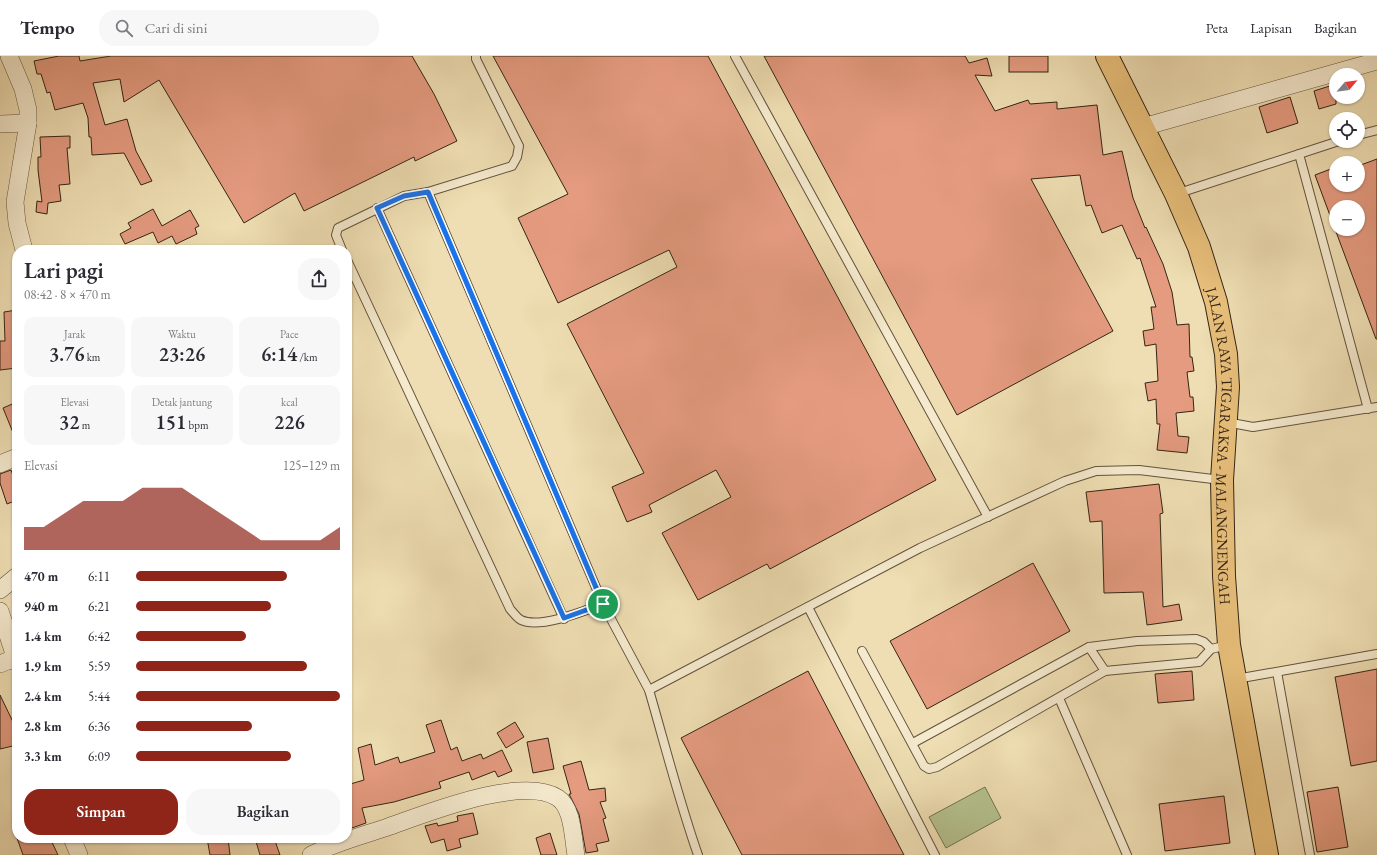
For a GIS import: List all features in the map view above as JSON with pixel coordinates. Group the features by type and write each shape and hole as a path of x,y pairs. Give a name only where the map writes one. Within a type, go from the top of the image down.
{"main road":[{"name":"JALAN RAYA TIGARAKSA - MALANGNENGAH","path":"1107,56 1176,194 1199,247 1216,302 1226,354 1228,387 1222,480 1224,576 1220,647 1235,679 1267,855"}],"street":[{"path":"9,56 23,89 28,110 28,123 15,202 17,223 23,245"},
{"path":"1143,127 1377,61"},
{"path":"0,124 28,123"},
{"path":"0,464 12,459"},
{"path":"0,590 12,580"},
{"path":"0,611 11,662"},
{"path":"352,836 463,801 496,794 527,791 553,795 559,799 568,814 576,855"},
{"path":"74,843 79,855"},
{"path":"313,848 329,843"}],"lane":[{"path":"340,245 336,235 338,228 377,208 404,196 428,192 512,166 517,157 519,146 476,59 476,56"},
{"path":"735,56 988,517"},
{"path":"1365,133 1377,130"},
{"path":"1176,194 1329,144"},
{"path":"1299,154 1368,409"},
{"path":"428,192 603,604 649,690 684,816 698,855"},
{"path":"377,208 564,618"},
{"path":"352,271 510,609 521,620 539,622 564,618 603,604"},
{"path":"1226,422 1253,427 1377,408"},
{"path":"649,690 920,548 1065,481 1096,471 1139,470 1222,480"},
{"path":"808,607 935,855"},
{"path":"913,743 926,738 1089,647 1137,641 1196,639 1220,647"},
{"path":"1089,647 1105,671"},
{"path":"862,651 913,743 924,766 929,769 937,767 1105,671 1199,662 1220,647"},
{"path":"1235,679 1377,654"},
{"path":"1277,672 1310,855"},
{"path":"1059,698 1127,855"}],"green space":[{"path":"985,787 1001,818 946,848 929,817"}],"building":[{"path":"59,56 79,56 80,61 111,56 412,56 434,94 457,141 415,161 414,157 304,211 295,193 244,223 159,80 124,102 120,79 93,83 105,125 127,119 136,151 152,181 141,185 124,153 92,155 88,118 83,103 55,110 50,92 47,93 41,74 37,74 34,61"},
{"path":"493,56 708,56 936,480 770,569 767,564 698,600 662,533 731,497 716,470 649,505 652,512 627,522 612,487 644,473 567,324 677,267 669,250 558,303 518,218 568,194"},
{"path":"764,56 965,56 969,63 987,58 992,76 975,75 995,111 1028,100 1030,104 1057,102 1057,109 1097,105 1103,155 1122,151 1133,198 1145,228 1146,227 1163,264 1172,292 1177,325 1189,324 1190,357 1192,357 1194,371 1187,372 1190,397 1193,397 1194,411 1176,413 1178,436 1189,437 1187,453 1157,450 1160,424 1157,424 1156,399 1148,401 1145,383 1158,381 1156,344 1145,346 1143,331 1154,329 1151,307 1156,307 1140,258 1137,259 1122,225 1102,233 1091,205 1086,206 1080,175 1031,179 1113,331 957,415"},
{"path":"1009,56 1048,56 1048,72 1009,72"},
{"path":"1329,86 1329,104 1336,104 1319,109 1314,91"},
{"path":"1290,97 1298,123 1267,133 1259,107"},
{"path":"70,136 70,148 67,148 70,184 59,185 61,201 48,203 47,214 36,212 37,201 42,202 38,170 38,157 41,157 40,137"},
{"path":"1377,159 1377,339 1338,236 1365,236 1365,200 1329,200 1329,213 1315,175 1329,170 1329,192 1365,192 1365,163"},
{"path":"153,209 162,226 190,210 199,226 195,228 197,234 176,244 172,236 158,243 153,232 125,244 120,234 131,228 128,223"},
{"path":"12,311 12,369 0,370 0,341 5,341 4,312"},
{"path":"12,404 12,430 3,408"},
{"path":"11,470 12,473 12,502 7,504 0,483 0,474"},
{"path":"1159,484 1163,513 1160,514 1163,607 1179,604 1182,620 1147,625 1143,592 1104,593 1102,521 1090,522 1086,492"},
{"path":"1033,563 1070,631 927,709 890,641"},
{"path":"1377,669 1377,761 1351,766 1335,677"},
{"path":"808,671 904,855 742,855 681,738"},
{"path":"1192,671 1194,700 1158,703 1155,674"},
{"path":"0,695 12,720 12,746 0,749"},
{"path":"441,720 451,750 457,747 462,761 481,754 483,759 502,750 512,771 498,777 495,771 472,780 469,772 439,782 441,788 394,802 362,808 366,823 352,828 352,784 364,780 358,748 371,744 375,765 398,757 400,763 435,752 426,725"},
{"path":"515,722 524,737 506,748 497,733"},
{"path":"548,738 554,769 533,773 527,742"},
{"path":"581,761 589,790 605,788 606,801 600,802 606,818 603,819 609,841 596,844 598,851 586,853 579,814 569,794 571,794 563,766"},
{"path":"1338,787 1348,847 1317,852 1307,792"},
{"path":"1224,796 1230,843 1165,851 1159,804"},
{"path":"473,813 478,834 459,839 461,847 447,851 444,839 431,843 425,826 437,823 438,826 458,821 457,816"},
{"path":"550,833 557,855 541,855 536,838"},
{"path":"19,843 52,843 58,855 23,855"},
{"path":"208,843 229,843 230,855 210,855"},
{"path":"256,843 276,843 280,855 260,855"}],"route":[{"path":"428,192 603,604 564,618 377,208 404,196 428,192"}]}
